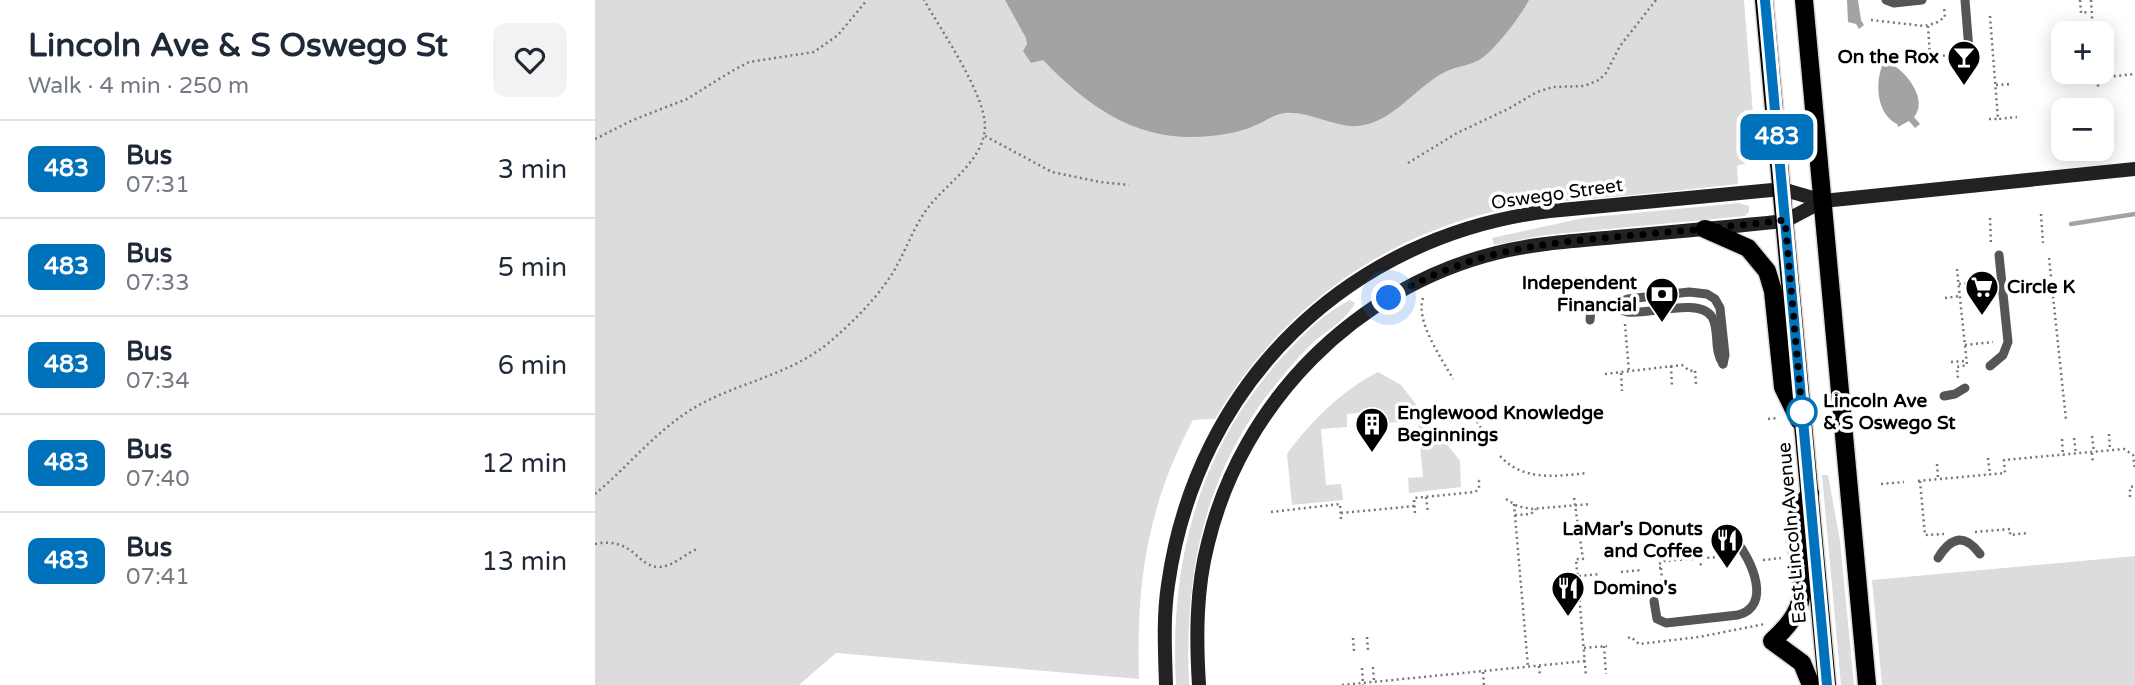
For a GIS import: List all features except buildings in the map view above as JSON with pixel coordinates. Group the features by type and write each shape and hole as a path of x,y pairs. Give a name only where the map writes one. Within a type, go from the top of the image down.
{"main road":[{"name":"East Lincoln Avenue","path":"1765,0 1827,685"},
{"path":"1804,0 1867,685"},
{"name":"Oswego Street","path":"1199,685 1199,591 1208,541 1222,497 1239,458 1263,417 1294,377 1331,339 1366,312 1409,286 1444,269 1493,253 1557,242 1785,220 1823,201 2135,169"},
{"name":"Oswego Street","path":"1166,685 1165,620 1168,583 1178,533 1198,471 1226,417 1248,383 1280,344 1321,306 1391,260 1429,241 1473,226 1550,211 1782,189 1823,201"},
{"path":"1705,229 1748,248 1767,271 1773,291 1783,387 1804,429"},
{"path":"1810,493 1795,519 1801,604 1792,622 1772,641 1802,663 1811,685"}],"lane":[{"path":"1886,0 1894,3 1922,0"},
{"path":"1965,0 1968,52"},
{"path":"1990,366 2005,352 2008,342 1999,255"},
{"path":"1590,320 1593,307 1628,299 1702,292 1718,303 1725,355 1723,364 1717,356 1713,319 1704,310 1692,307 1634,312 1613,304"},
{"path":"1944,396 1958,393 1962,387"},
{"path":"1654,601 1657,619 1666,623 1746,612 1755,600 1758,589 1743,551 1736,541"},
{"path":"1938,558 1948,544 1958,541 1971,543 1980,554"}],"path":[{"path":"595,139 633,120 687,99 750,62 814,52 838,35 867,0"},
{"path":"595,494 689,411 723,393 794,366 816,353 837,335 885,285 926,210 978,150 985,124 978,97 924,0"},
{"path":"1408,163 1457,133 1538,92 1553,87 1584,86 1599,80 1656,0"},
{"path":"2080,0 2081,13 2088,12"},
{"path":"2091,0 2092,21"},
{"path":"1871,20 1928,26 1945,17 1944,7"},
{"path":"1990,16 1999,119"},
{"path":"1928,26 1930,57 1968,52"},
{"path":"2114,76 2135,74"},
{"path":"1996,85 2011,84"},
{"path":"2098,84 2098,89"},
{"path":"1989,119 2017,117"},
{"path":"983,136 1052,172 1100,183 1129,185"},
{"path":"2041,214 2043,243"},
{"path":"1990,218 1991,246"},
{"path":"2049,258 2066,420"},
{"path":"1954,365 1967,365 1958,269"},
{"path":"1959,284 1995,280"},
{"path":"1945,298 1960,296"},
{"path":"1423,298 1423,321 1453,379"},
{"path":"1624,317 1629,372"},
{"path":"1965,345 2003,341"},
{"path":"1954,365 1967,360"},
{"path":"1605,374 1682,365 1690,371 1695,369 1696,384"},
{"path":"1954,365 1962,387"},
{"path":"1671,366 1672,387"},
{"path":"1621,373 1622,391"},
{"path":"1469,407 1485,435"},
{"path":"1768,419 1781,418"},
{"path":"2109,434 2110,450"},
{"path":"2092,436 2093,463"},
{"path":"2074,438 2075,454"},
{"path":"2062,439 2063,456"},
{"path":"1951,534 1925,535 1919,481 2005,472 2004,460 2124,449 2134,457 2135,470"},
{"path":"1500,456 1507,464 1525,473 1542,476 1588,473"},
{"path":"1988,458 1990,474"},
{"path":"1937,464 1938,478"},
{"path":"1415,513 1414,498 1475,492 1482,480"},
{"path":"1881,484 1904,482"},
{"path":"2130,497 2130,487 2135,486"},
{"path":"1426,497 1428,513"},
{"path":"1574,498 1583,559 1576,559 1587,676"},
{"path":"1506,499 1514,504 1536,509 1591,504"},
{"path":"1271,512 1339,504 1341,520"},
{"path":"1514,504 1528,667"},
{"path":"1341,513 1415,506"},
{"path":"1515,516 1531,514 1536,509"},
{"path":"1966,533 1999,529 2010,529 2010,535 2028,533"},
{"path":"595,544 624,546 657,567 666,566 699,548"},
{"path":"1731,556 1732,564"},
{"path":"1663,595 1660,568 1662,561 1738,556"},
{"path":"1700,558 1701,567"},
{"path":"1762,561 1781,558"},
{"path":"1621,572 1642,570"},
{"path":"1578,576 1600,574"},
{"path":"1628,638 1631,637 1639,643 1692,638 1771,623"},
{"path":"1367,637 1368,650"},
{"path":"1353,638 1355,651"},
{"path":"1584,648 1606,646 1606,674"},
{"path":"1342,685 1394,683 1585,661"},
{"path":"1539,666 1540,677"},
{"path":"1373,667 1374,682"},
{"path":"1362,668 1364,684"},
{"path":"1483,672 1484,685"}],"shaded area":[{"path":"595,0 1744,0 1755,139 1749,141 1750,162 1737,166 1738,184 1528,205 1460,221 1376,258 1337,283 1302,312 1270,344 1215,419 1193,420 1177,452 1155,514 1148,546 1140,610 1139,679 836,653 799,685 595,685"},
{"path":"1005,0 1529,0 1508,31 1482,58 1433,79 1382,119 1349,126 1304,114 1285,113 1241,131 1202,137 1150,132 1127,124 1084,97 1043,60 1031,63 1023,51 1027,44 1026,38"},
{"path":"1847,0 1858,0 1864,25 1859,29 1856,24 1848,22"},
{"path":"1884,57 1899,69 1917,93 1919,105 1914,117 1920,124 1915,128 1909,121 1898,127 1885,113 1878,90 1882,66 1878,60"},
{"path":"1739,203 1749,206 1749,212 1745,216 1545,235 1494,245 1492,238 1583,218"},
{"path":"1350,300 1355,303 1348,314 1303,353 1255,412 1234,447 1217,484 1196,561 1188,643 1189,685 1176,685 1178,594 1196,508 1211,467 1255,390 1307,331"},
{"path":"1378,372 1401,385 1460,461 1461,487 1409,493 1408,478 1423,477 1418,421 1382,423 1380,410 1347,414 1347,427 1321,429 1326,485 1341,484 1343,500 1292,505 1287,454 1328,408 1351,388"},
{"path":"1822,475 1828,475 1840,541 1854,685 1841,685"},
{"path":"2135,556 2135,685 1882,685 1872,580"}],"waterway":[{"path":"2071,224 2135,214"}],"bus line":[{"name":"483","path":"1765,0 1827,685"}],"place":[{"name":"On the Rox","path":"1964,87"},
{"name":"Circle K","path":"1982,317"},
{"name":"Independent Financial","path":"1662,324"},
{"name":"Lincoln Ave & S Oswego St","path":"1802,412"},
{"name":"Englewood Knowledge Beginnings","path":"1372,454"},
{"name":"LaMar's Donuts and Coffee","path":"1727,570"},
{"name":"Domino's","path":"1568,618"}],"route":[{"path":"1389,298 1444,269 1511,249 1557,242 1785,220 1802,412"}]}
